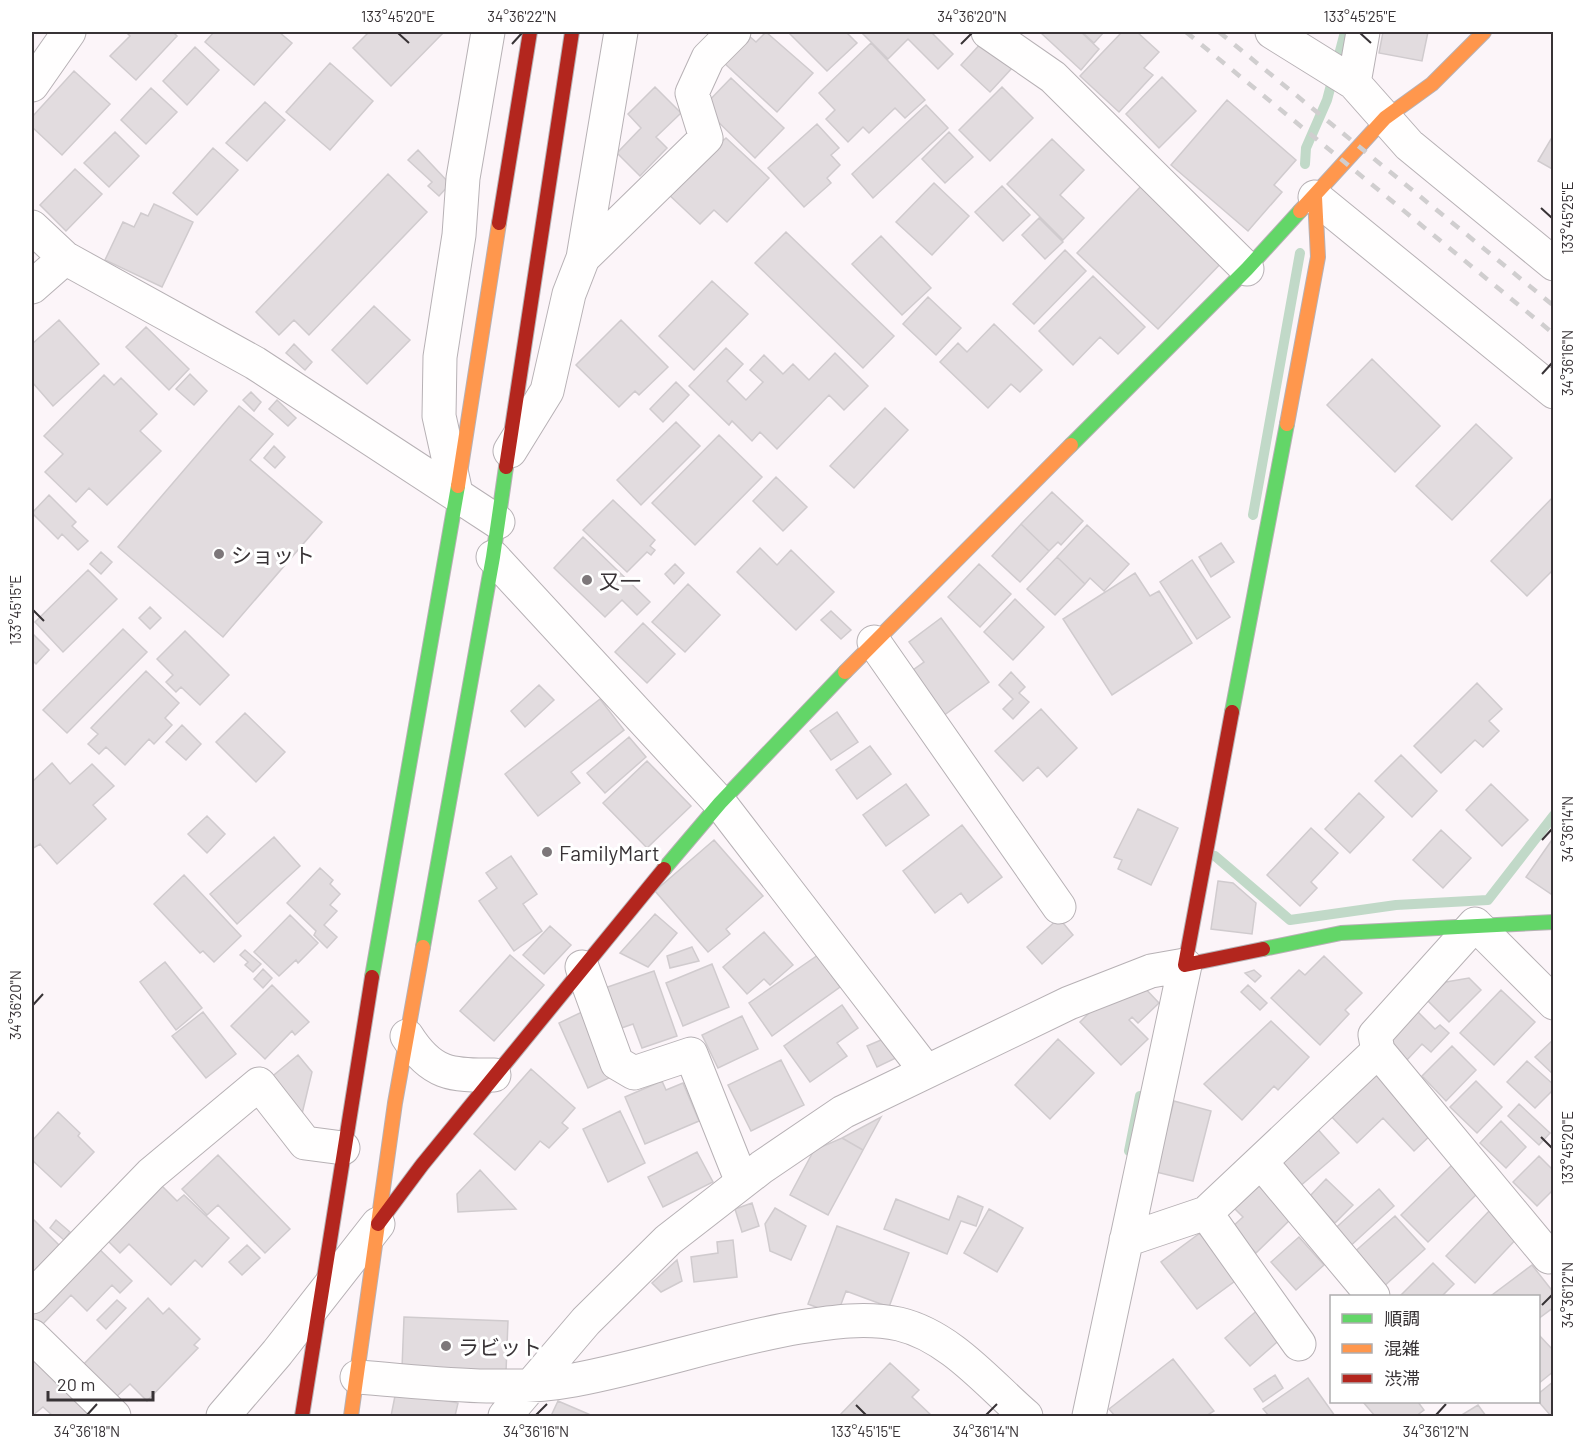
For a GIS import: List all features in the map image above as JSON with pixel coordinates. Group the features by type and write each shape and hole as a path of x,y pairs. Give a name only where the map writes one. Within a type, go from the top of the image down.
{"street":[{"path":"32,86 69,32"},
{"path":"456,495 439,416 440,357 459,235 463,178 488,32"},
{"path":"302,1416 342,1149 402,794 456,495 530,32"},
{"path":"351,1416 407,1036 493,557 510,451 532,278 573,32"},
{"path":"510,451 547,391 569,294 583,258 621,32"},
{"path":"583,258 706,138 692,93 708,58 734,32"},
{"path":"988,32 1053,76 1247,269"},
{"path":"1272,32 1341,74 1409,145 1554,264"},
{"path":"1341,74 1363,32"},
{"path":"223,1416 277,1353 494,1075 720,802 874,642 1247,269 1385,118 1432,84 1484,32"},
{"path":"1315,197 1554,392"},
{"path":"1089,1416 1126,1240 1175,967 1318,257 1315,197"},
{"path":"32,227 65,258 255,363 498,522"},
{"path":"32,287 65,258"},
{"path":"493,557 720,802 926,1071"},
{"path":"874,642 1059,907"},
{"path":"505,1416 586,1321 668,1240 742,1182 843,1112 1069,1003 1175,967 1341,933 1475,924 1554,922"},
{"path":"1475,924 1554,1003"},
{"path":"1475,924 1375,1035 1378,1051 1549,1257"},
{"path":"582,967 617,1063 634,1073 691,1054 742,1182"},
{"path":"407,1036 420,1057 440,1070 467,1076 494,1075"},
{"path":"1126,1240 1206,1213 1378,1051"},
{"path":"32,1297 151,1174 260,1084 305,1143 342,1149"},
{"path":"1262,1162 1372,1295"},
{"path":"1206,1213 1299,1344"},
{"path":"357,1377 528,1387 575,1380 768,1332 844,1320 898,1324 930,1336 952,1351 1026,1416"},
{"path":"32,1336 114,1416"}],"building":[{"path":"126,32 173,32 177,36 136,80 110,56 130,36"},
{"path":"214,32 279,32 292,43 254,85 205,42"},
{"path":"369,32 444,32 391,86 353,48"},
{"path":"766,32 813,73 777,112 723,62 748,35 756,42"},
{"path":"788,32 846,32 857,43 827,71"},
{"path":"865,32 931,32 953,54 938,69 908,39 888,59 863,34"},
{"path":"1042,32 1081,32 1099,49 1081,70"},
{"path":"1082,32 1104,32 1094,43"},
{"path":"1122,32 1137,32 1159,52 1144,68 1153,75 1119,112 1080,76"},
{"path":"1383,32 1428,32 1422,61 1379,53"},
{"path":"984,40 1013,67 990,92 961,65"},
{"path":"871,43 925,100 905,118 895,108 869,133 863,127 848,142 826,119 835,110 819,93"},
{"path":"195,47 219,70 187,105 163,81"},
{"path":"330,63 373,101 330,150 286,112"},
{"path":"74,71 110,104 62,155 32,127 32,117"},
{"path":"1162,77 1196,111 1159,148 1126,114"},
{"path":"731,78 784,128 755,158 703,107"},
{"path":"655,87 681,113 656,137 667,148 640,176 617,153 641,128 628,114"},
{"path":"1002,87 1033,118 990,161 959,130"},
{"path":"151,88 177,112 146,144 121,120"},
{"path":"1227,100 1296,160 1274,185 1282,192 1248,231 1171,165"},
{"path":"265,102 285,120 247,161 226,143"},
{"path":"926,105 948,128 873,198 852,174"},
{"path":"817,124 839,148 831,155 840,165 827,178 831,183 804,207 768,168"},
{"path":"115,132 139,156 109,187 84,163"},
{"path":"949,132 973,157 945,183 922,159"},
{"path":"1554,134 1554,170 1538,161"},
{"path":"726,138 769,178 727,222 714,210 700,224 665,191"},
{"path":"1052,139 1084,170 1060,195 1084,218 1063,240 1007,184"},
{"path":"213,148 238,170 197,215 173,193"},
{"path":"418,150 450,184 439,196 428,186 432,182 408,160"},
{"path":"75,169 102,194 66,231 40,205"},
{"path":"388,174 427,212 309,335 294,320 279,335 256,312"},
{"path":"1145,182 1225,259 1158,329 1077,253"},
{"path":"934,183 969,216 932,255 896,222"},
{"path":"1002,186 1030,215 1003,241 975,212"},
{"path":"154,204 193,222 162,287 105,260 123,222 134,227 141,213 148,216"},
{"path":"1039,218 1063,242 1045,259 1022,235"},
{"path":"786,232 894,336 863,368 755,263"},
{"path":"881,236 931,288 902,315 852,264"},
{"path":"1065,250 1086,271 1034,324 1013,304"},
{"path":"1093,276 1145,327 1118,354 1100,337 1073,365 1039,331"},
{"path":"712,281 748,314 694,370 659,336"},
{"path":"928,297 961,328 936,355 903,324"},
{"path":"374,306 410,340 367,384 332,350"},
{"path":"59,320 99,364 53,406 32,382 32,344"},
{"path":"621,320 668,367 639,395 635,391 619,407 576,365"},
{"path":"994,324 1042,370 1020,392 1011,384 988,408 940,362 958,343 967,352"},
{"path":"146,327 189,369 169,390 126,347"},
{"path":"294,344 312,362 305,370 286,353"},
{"path":"726,348 743,364 727,381 746,400 763,382 750,370 764,355 783,374 793,364 809,380 835,353 868,386 844,410 829,395 777,449 760,432 752,441 732,421 729,425 689,386"},
{"path":"1372,359 1440,426 1395,472 1327,405"},
{"path":"190,374 207,391 194,405 176,389"},
{"path":"104,375 114,385 121,378 157,414 140,431 161,451 107,505 89,488 76,502 45,472 63,454 44,436"},
{"path":"676,382 689,395 663,422 650,409"},
{"path":"251,392 261,402 254,411 243,400"},
{"path":"277,400 296,418 288,426 269,409"},
{"path":"239,406 273,434 250,460 322,522 223,637 118,547"},
{"path":"885,408 908,430 854,488 830,466"},
{"path":"676,422 700,446 641,505 617,480"},
{"path":"1476,424 1512,458 1452,520 1416,486"},
{"path":"719,435 762,477 695,545 652,503"},
{"path":"274,446 285,457 275,468 264,458"},
{"path":"776,477 807,507 783,531 753,501"},
{"path":"1052,492 1083,521 1061,545 1058,542 1049,551 1021,524"},
{"path":"49,495 76,522 72,526 88,541 78,550 62,534 58,539 32,513"},
{"path":"1554,496 1554,569 1527,596 1491,561"},
{"path":"613,500 655,540 650,546 655,550 651,555 647,552 627,572 583,530"},
{"path":"1021,524 1049,551 1020,582 992,556"},
{"path":"1087,525 1129,564 1104,591 1090,578 1085,584 1057,557"},
{"path":"583,537 650,602 637,615 622,600 605,617 554,568"},
{"path":"1221,543 1234,562 1211,577 1199,557"},
{"path":"760,548 777,565 791,550 834,592 796,630 737,572"},
{"path":"101,552 112,562 101,574 90,564"},
{"path":"1057,557 1085,584 1055,615 1027,589"},
{"path":"1192,560 1230,617 1197,639 1160,582"},
{"path":"675,564 684,573 674,584 665,574"},
{"path":"979,564 1011,594 980,627 948,597"},
{"path":"88,570 117,599 63,652 35,622"},
{"path":"1135,573 1150,596 1159,591 1192,643 1112,695 1063,619"},
{"path":"688,584 720,615 685,652 652,622"},
{"path":"1015,599 1044,627 1013,660 984,632"},
{"path":"150,607 161,618 150,629 139,618"},
{"path":"831,611 851,630 841,639 821,620"},
{"path":"941,618 989,682 939,719 906,675 924,662 909,642"},
{"path":"643,623 675,654 647,683 615,652"},
{"path":"123,629 147,652 67,733 43,710"},
{"path":"185,631 229,675 200,705 181,687 176,692 166,682 173,675 157,659"},
{"path":"32,633 49,650 36,664 32,660"},
{"path":"146,671 179,703 165,718 172,725 154,744 149,739 125,765 106,747 99,754 88,744 98,734 91,728"},
{"path":"1011,672 1025,687 1019,693 1029,702 1013,719 1003,709 1013,699 999,685"},
{"path":"1477,683 1502,709 1489,721 1499,731 1483,747 1475,740 1441,773 1414,746"},
{"path":"539,685 554,700 525,727 511,711"},
{"path":"600,699 624,730 571,772 580,783 538,816 505,774"},
{"path":"1041,709 1077,748 1047,777 1038,767 1023,781 995,751"},
{"path":"837,712 858,742 831,760 810,731"},
{"path":"245,713 285,752 256,782 216,742"},
{"path":"182,725 201,744 186,760 166,742"},
{"path":"629,737 646,757 605,793 587,773"},
{"path":"870,746 891,774 857,799 836,770"},
{"path":"1401,755 1437,791 1412,817 1375,781"},
{"path":"647,761 691,806 647,848 603,803"},
{"path":"52,763 70,784 92,764 114,786 93,805 106,819 57,864 40,844 32,849 32,782"},
{"path":"906,784 929,815 886,846 863,815"},
{"path":"1491,784 1528,820 1502,846 1466,810"},
{"path":"1359,793 1384,817 1350,853 1325,829"},
{"path":"1138,809 1178,828 1151,885 1118,869 1122,860 1114,857"},
{"path":"207,816 225,834 207,853 188,834"},
{"path":"962,825 1002,877 968,903 961,893 935,913 903,871"},
{"path":"1311,828 1338,853 1311,882 1317,888 1300,906 1267,875"},
{"path":"1441,830 1471,858 1443,888 1413,860"},
{"path":"274,837 300,866 237,924 210,894"},
{"path":"1554,837 1554,896 1526,877"},
{"path":"714,840 763,896 726,929 730,934 708,952 655,891"},
{"path":"511,856 537,894 523,904 542,931 514,951 479,901 497,888 486,873"},
{"path":"320,868 333,880 330,884 340,894 330,905 337,911 324,925 337,937 327,948 314,935 316,931 287,903"},
{"path":"184,875 241,936 214,962 203,951 200,953 154,904"},
{"path":"1218,881 1233,883 1256,903 1252,934 1211,929"},
{"path":"655,914 677,933 648,967 620,953"},
{"path":"290,915 318,943 298,963 296,960 279,976 254,952"},
{"path":"1059,918 1073,935 1042,964 1027,947"},
{"path":"550,926 571,945 544,974 523,955"},
{"path":"764,932 793,965 770,985 764,979 747,994 723,967"},
{"path":"692,947 699,961 670,968 667,956"},
{"path":"245,950 261,964 253,972 245,965 248,962 240,955"},
{"path":"510,955 544,985 494,1041 460,1011"},
{"path":"818,955 840,987 772,1036 749,1003"},
{"path":"1324,956 1362,993 1345,1010 1349,1014 1320,1045 1271,998 1299,970 1305,975"},
{"path":"165,962 202,1008 176,1030 140,982"},
{"path":"712,964 729,1007 683,1026 666,983"},
{"path":"263,969 272,978 263,988 254,979"},
{"path":"1254,970 1261,976 1255,982 1245,973"},
{"path":"654,971 677,1036 642,1048 633,1024 613,1031 599,990"},
{"path":"1469,978 1481,990 1449,1022 1427,1000 1446,982"},
{"path":"1139,982 1159,1003 1138,1023 1132,1017 1129,1020 1148,1039 1121,1065 1080,1022 1100,1002"},
{"path":"272,985 309,1022 295,1035 292,1031 265,1059 231,1026"},
{"path":"1248,985 1267,1003 1260,1010 1241,992"},
{"path":"1501,990 1535,1022 1494,1065 1460,1033"},
{"path":"842,1005 858,1028 837,1043 847,1056 810,1082 784,1046"},
{"path":"584,1011 613,1076 588,1088 559,1023"},
{"path":"1417,1011 1435,1029 1440,1025 1449,1033 1431,1052 1422,1044 1406,1061 1387,1042"},
{"path":"203,1012 236,1054 206,1078 172,1036"},
{"path":"742,1016 758,1049 718,1068 702,1035"},
{"path":"1271,1021 1309,1057 1278,1090 1274,1086 1242,1120 1204,1084"},
{"path":"888,1037 898,1057 877,1067 867,1046"},
{"path":"1058,1039 1094,1073 1050,1119 1015,1085"},
{"path":"1554,1039 1554,1075 1535,1057"},
{"path":"1452,1046 1476,1070 1446,1101 1422,1076"},
{"path":"298,1055 312,1072 301,1118 269,1079"},
{"path":"781,1060 804,1105 751,1131 728,1085"},
{"path":"1527,1061 1554,1085 1554,1089 1535,1108 1507,1082"},
{"path":"1373,1068 1434,1132 1414,1151 1383,1118 1357,1143 1327,1112"},
{"path":"531,1069 575,1108 562,1123 568,1128 549,1148 540,1141 515,1170 474,1134"},
{"path":"662,1081 666,1090 683,1083 699,1121 645,1144 625,1097"},
{"path":"1476,1081 1502,1107 1477,1133 1450,1107"},
{"path":"1174,1101 1211,1111 1193,1181 1156,1172"},
{"path":"1519,1104 1550,1133 1539,1145 1508,1116"},
{"path":"620,1111 645,1163 608,1182 583,1129"},
{"path":"58,1112 80,1133 78,1136 94,1152 61,1187 32,1160 32,1141"},
{"path":"881,1117 863,1150 842,1138"},
{"path":"1501,1121 1526,1147 1506,1168 1480,1143"},
{"path":"1313,1124 1339,1153 1299,1187 1274,1158"},
{"path":"842,1138 863,1150 828,1215 790,1195 814,1150"},
{"path":"697,1152 713,1182 663,1207 648,1177"},
{"path":"218,1155 290,1229 265,1253 218,1205 207,1215 182,1189"},
{"path":"1539,1156 1554,1171 1554,1189 1537,1206 1513,1182"},
{"path":"1454,1163 1481,1190 1428,1242 1401,1215"},
{"path":"480,1170 516,1209 458,1212 457,1194"},
{"path":"153,1177 177,1201 184,1195 229,1238 202,1267 195,1260 171,1285 129,1244 120,1253 100,1233"},
{"path":"1259,1178 1295,1215 1256,1253 1231,1228 1243,1217 1231,1205"},
{"path":"1326,1179 1353,1205 1335,1223 1309,1197"},
{"path":"1379,1189 1394,1206 1346,1250 1330,1233"},
{"path":"958,1196 983,1207 976,1226 961,1221 947,1254 884,1229 896,1199 949,1220"},
{"path":"752,1203 759,1226 742,1232 735,1209"},
{"path":"775,1208 806,1226 791,1260 770,1251 765,1224"},
{"path":"989,1209 1023,1228 997,1272 964,1253"},
{"path":"1491,1209 1519,1236 1475,1283 1446,1256"},
{"path":"1395,1216 1425,1249 1381,1289 1351,1255"},
{"path":"33,1219 63,1249 32,1282 32,1221"},
{"path":"56,1220 70,1232 64,1240 50,1228"},
{"path":"837,1226 909,1253 889,1307 846,1291 837,1315 808,1304"},
{"path":"1200,1233 1235,1281 1197,1309 1161,1262"},
{"path":"1299,1237 1324,1265 1296,1290 1271,1262"},
{"path":"733,1240 737,1277 694,1282 691,1257 718,1253 717,1242"},
{"path":"94,1244 132,1281 120,1293 112,1285 87,1311 71,1295 38,1329 32,1322 32,1308"},
{"path":"247,1245 260,1258 242,1275 229,1262"},
{"path":"677,1260 682,1281 661,1292 652,1283"},
{"path":"1433,1263 1454,1284 1443,1295 1401,1295"},
{"path":"1532,1265 1554,1293 1554,1307 1540,1318 1540,1295 1492,1295"},
{"path":"148,1298 163,1314 169,1308 200,1339 194,1345 198,1348 147,1401 130,1384 117,1396 80,1368"},
{"path":"117,1300 126,1308 106,1329 97,1320"},
{"path":"1260,1308 1284,1336 1250,1366 1225,1338"},
{"path":"404,1317 508,1321 506,1372 402,1368"},
{"path":"1540,1336 1554,1351 1554,1371 1540,1382"},
{"path":"32,1347 105,1416 53,1416 43,1407 32,1416"},
{"path":"1173,1359 1214,1411 1206,1416 1115,1416 1109,1409"},
{"path":"890,1363 919,1390 912,1397 932,1416 839,1416"},
{"path":"1275,1375 1283,1388 1263,1402 1254,1389"},
{"path":"1308,1378 1335,1416 1269,1416 1263,1409"},
{"path":"1554,1381 1554,1416 1551,1416 1540,1403 1540,1392"},
{"path":"396,1391 458,1403 455,1416 391,1416"},
{"path":"558,1401 593,1416 551,1416"},
{"path":"1364,1403 1419,1403 1424,1410 1416,1416 1375,1416"},
{"path":"1478,1405 1486,1416 1460,1416"}],"waterway":[{"path":"1305,164 1306,148 1327,100 1345,32"},
{"path":"1253,515 1300,253"},
{"path":"1215,856 1290,920 1396,905 1488,900 1554,815"},
{"path":"1129,1151 1140,1096"}],"railway":[{"path":"1186,32 1554,334"},
{"path":"1219,32 1554,306"}],"traffic: fast":[{"path":"1071,445 1247,269 1300,211"},
{"path":"1232,712 1287,424"},
{"path":"423,947 493,557 506,467"},
{"path":"372,977 458,486"},
{"path":"664,869 720,803 845,672"},
{"path":"1263,949 1341,933 1554,922"}],"traffic: slow":[{"path":"1300,211 1385,118 1432,84 1484,32"},
{"path":"1287,424 1318,257 1315,197"},
{"path":"458,486 499,223"},
{"path":"845,672 1071,445"},
{"path":"351,1416 395,1103 423,947"}],"traffic: jam":[{"path":"499,223 530,32"},
{"path":"506,467 572,32"},
{"path":"1232,712 1185,965 1263,949"},
{"path":"378,1224 422,1165 664,869"},
{"path":"302,1416 372,977"}],"place":[{"name":"ショット","path":"219,554"},
{"name":"又一","path":"587,580"},
{"name":"FamilyMart","path":"547,852"},
{"name":"ラビット","path":"446,1346"}]}
